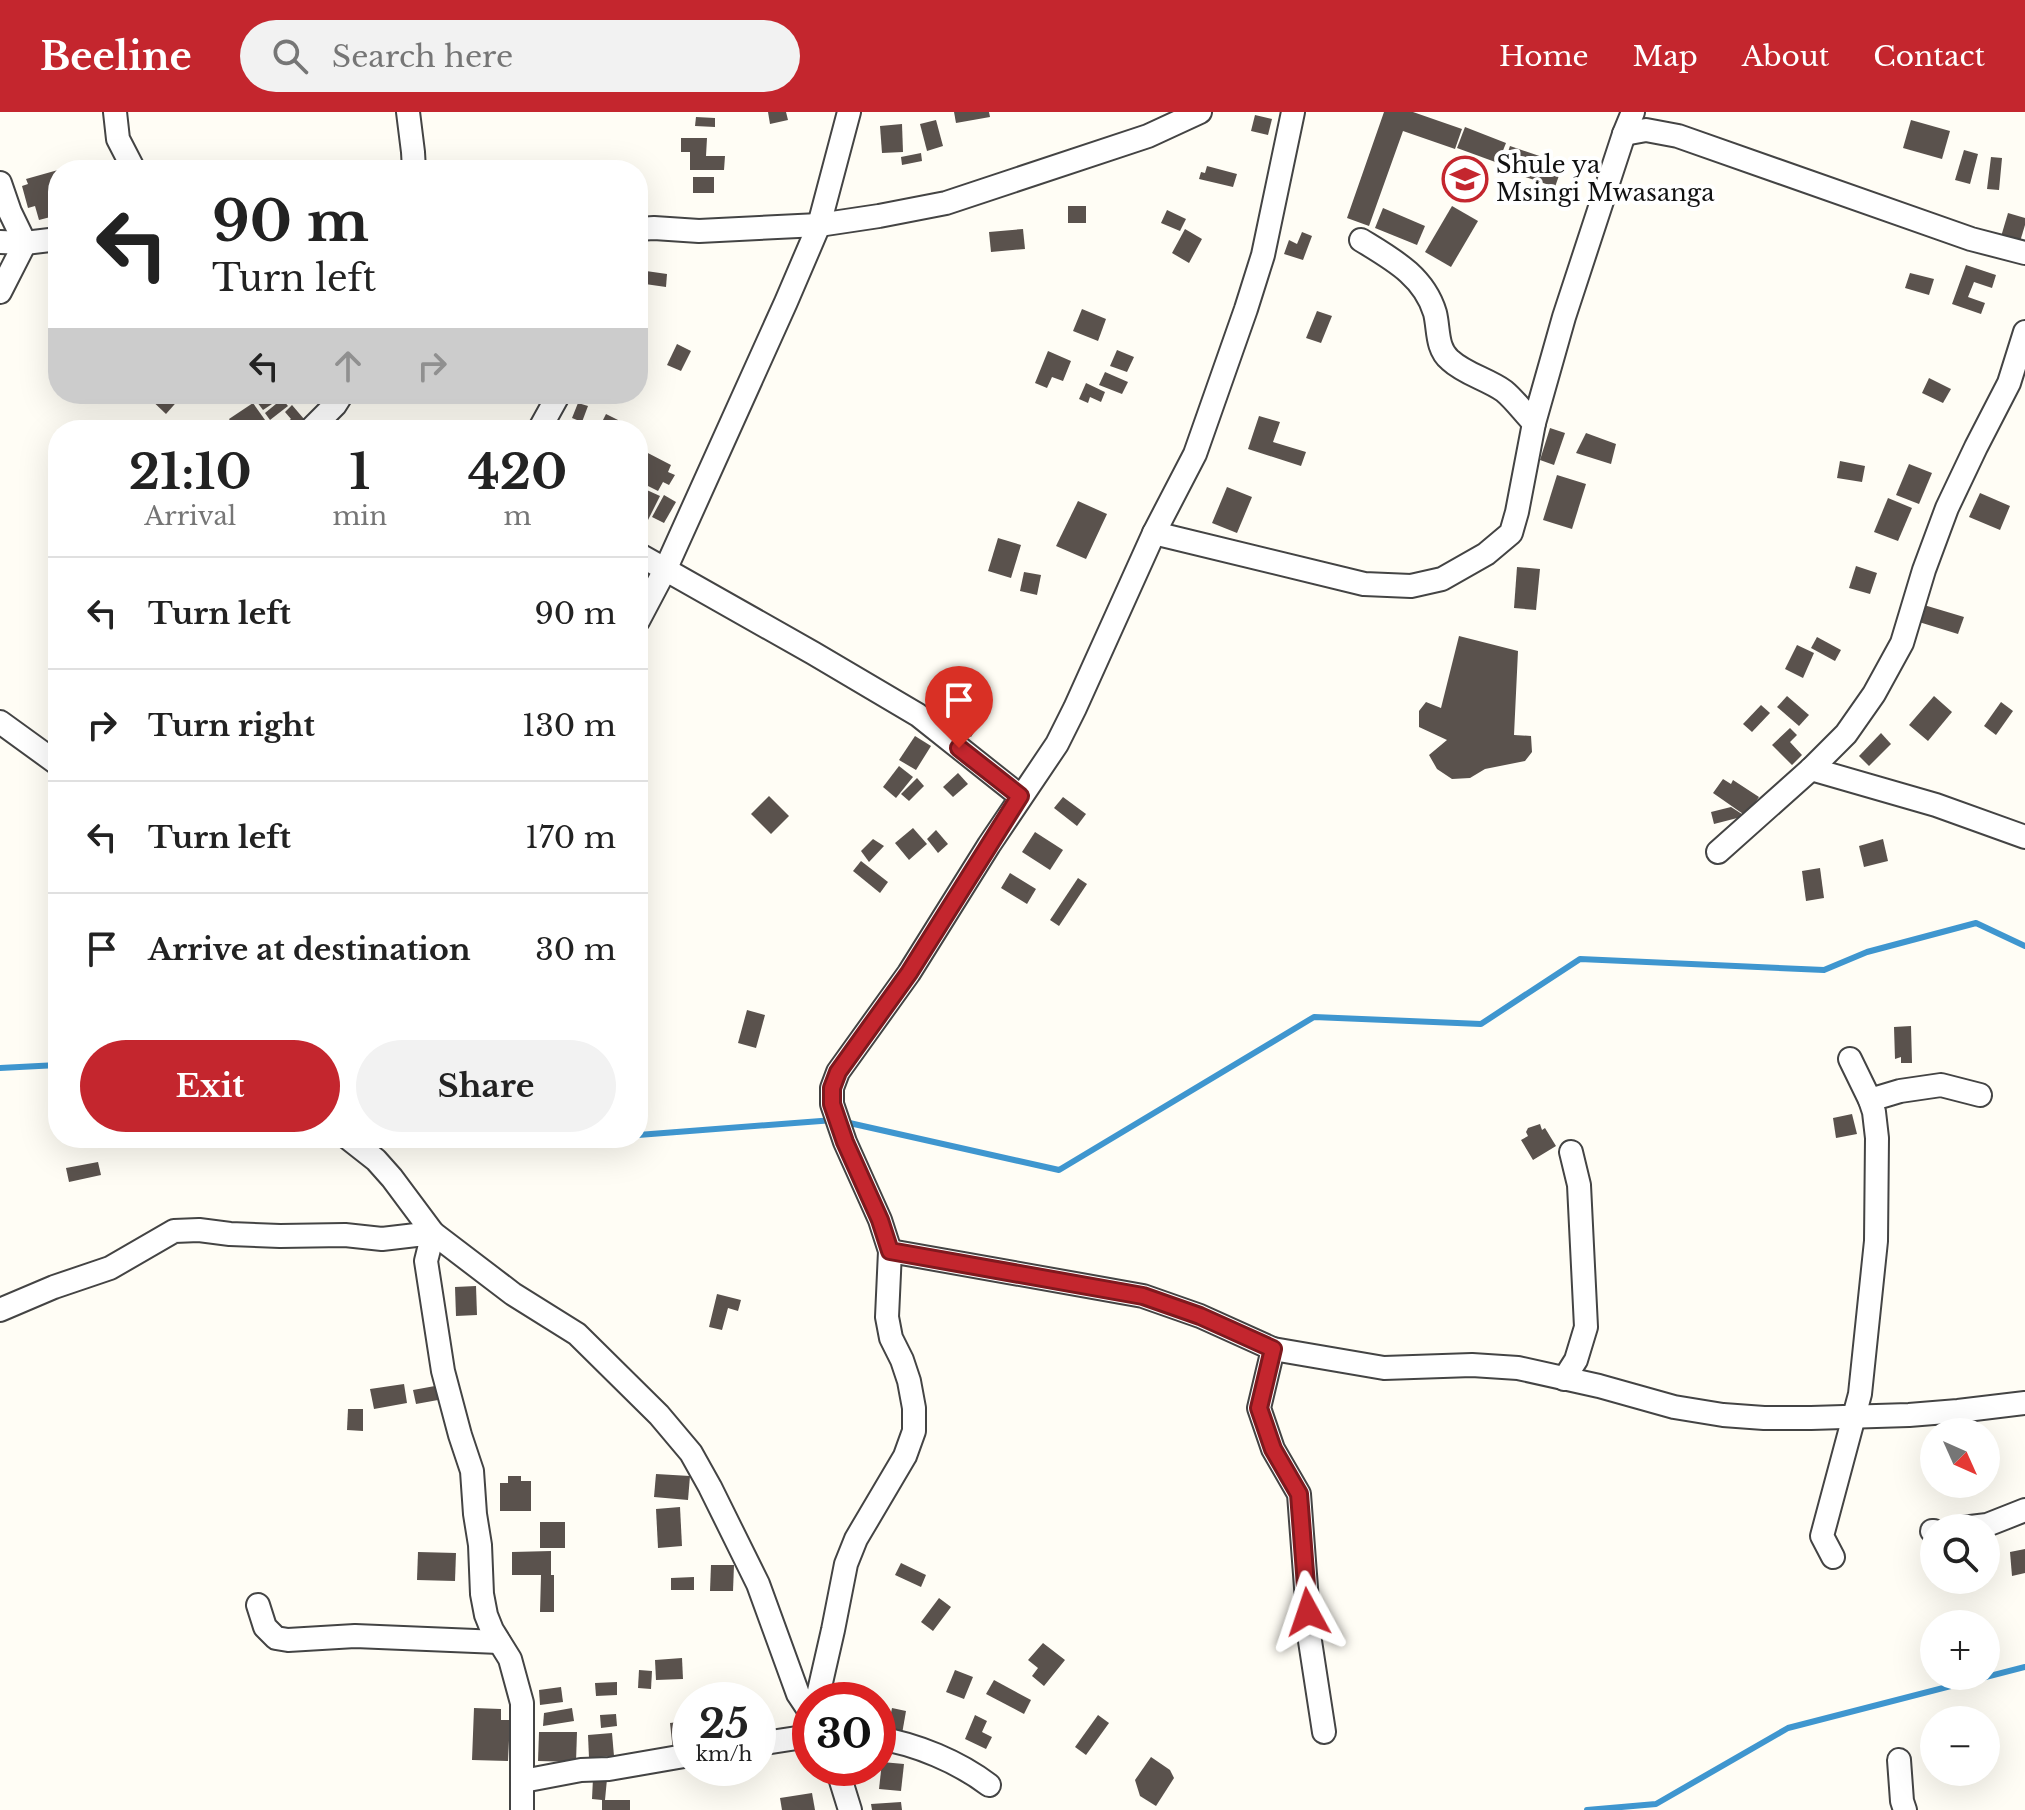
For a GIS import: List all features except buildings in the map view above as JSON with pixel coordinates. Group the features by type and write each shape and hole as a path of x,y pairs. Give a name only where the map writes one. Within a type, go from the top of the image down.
{"street":[{"path":"115,112 118,139 129,160"},
{"path":"408,112 413,160"},
{"path":"648,602 819,225 849,112"},
{"path":"648,228 699,231 819,225 946,203 1148,136 1200,112"},
{"path":"821,1682 846,1564 856,1539 905,1456 914,1431 909,1381 891,1338 887,1317 890,1251 880,1220 845,1142 832,1104 832,1088 838,1072 909,973 1020,796 1057,744 1154,533 1195,454 1266,243 1293,112"},
{"path":"1154,533 1364,584 1411,586 1442,579 1486,554 1511,533 1534,423 1564,317 1633,112"},
{"path":"1624,134 1646,130 1678,136 1971,239 2025,253"},
{"path":"0,183 25,243"},
{"path":"0,242 48,240"},
{"path":"1361,240 1403,266 1421,284 1434,312 1438,340 1448,358 1503,391 1534,423"},
{"path":"0,292 25,243"},
{"path":"1718,852 1846,734 1874,694 1902,643 1947,508 2009,383 2025,332"},
{"path":"320,420 336,404"},
{"path":"648,559 918,715 1020,796"},
{"path":"0,722 48,757"},
{"path":"1811,769 1936,805 2025,837"},
{"path":"1833,1557 1822,1536 1860,1394 1876,1241 1877,1138 1874,1112 1850,1059"},
{"path":"1870,1100 1900,1091 1941,1085 1980,1095"},
{"path":"361,1148 392,1178 433,1233 513,1294 577,1334 659,1415 691,1453 758,1584 794,1682"},
{"path":"1564,1379 1576,1360 1586,1327 1579,1185 1571,1152"},
{"path":"0,1310 110,1268 174,1231 280,1236 345,1235 382,1239 433,1233"},
{"path":"433,1233 426,1261 443,1371 472,1471 482,1594 486,1615 510,1659 522,1703 522,1810"},
{"path":"890,1251 1143,1296 1200,1316 1273,1349 1384,1368 1472,1365 1518,1368 1674,1407 1723,1415 1764,1418 1934,1413 2025,1403"},
{"path":"1273,1349 1259,1408 1273,1449 1299,1494 1310,1641 1324,1732"},
{"path":"2000,1520 2025,1510"},
{"path":"258,1605 265,1627 276,1638 288,1640 355,1636 499,1642"},
{"path":"896,1742 917,1747 974,1773 989,1785"},
{"path":"523,1781 672,1758"},
{"path":"1899,1760 1905,1810"},
{"path":"843,1786 850,1810"}],"waterway":[{"path":"845,1122 1059,1170 1314,1017 1481,1024 1580,959 1824,970 1867,952 1976,923 2025,946"},
{"path":"0,1068 48,1066"},
{"path":"648,1134 834,1120"},
{"path":"1587,1810 1656,1804 1788,1728 2025,1667"}],"place":[{"name":"Shule ya Msingi Mwasanga","path":"1465,179"}],"route":[{"path":"959,748 1020,796 909,973 838,1072 832,1088 832,1104 845,1142 880,1220 890,1251 1143,1296 1200,1316 1273,1349 1259,1408 1273,1449 1299,1494 1308,1612"}]}
